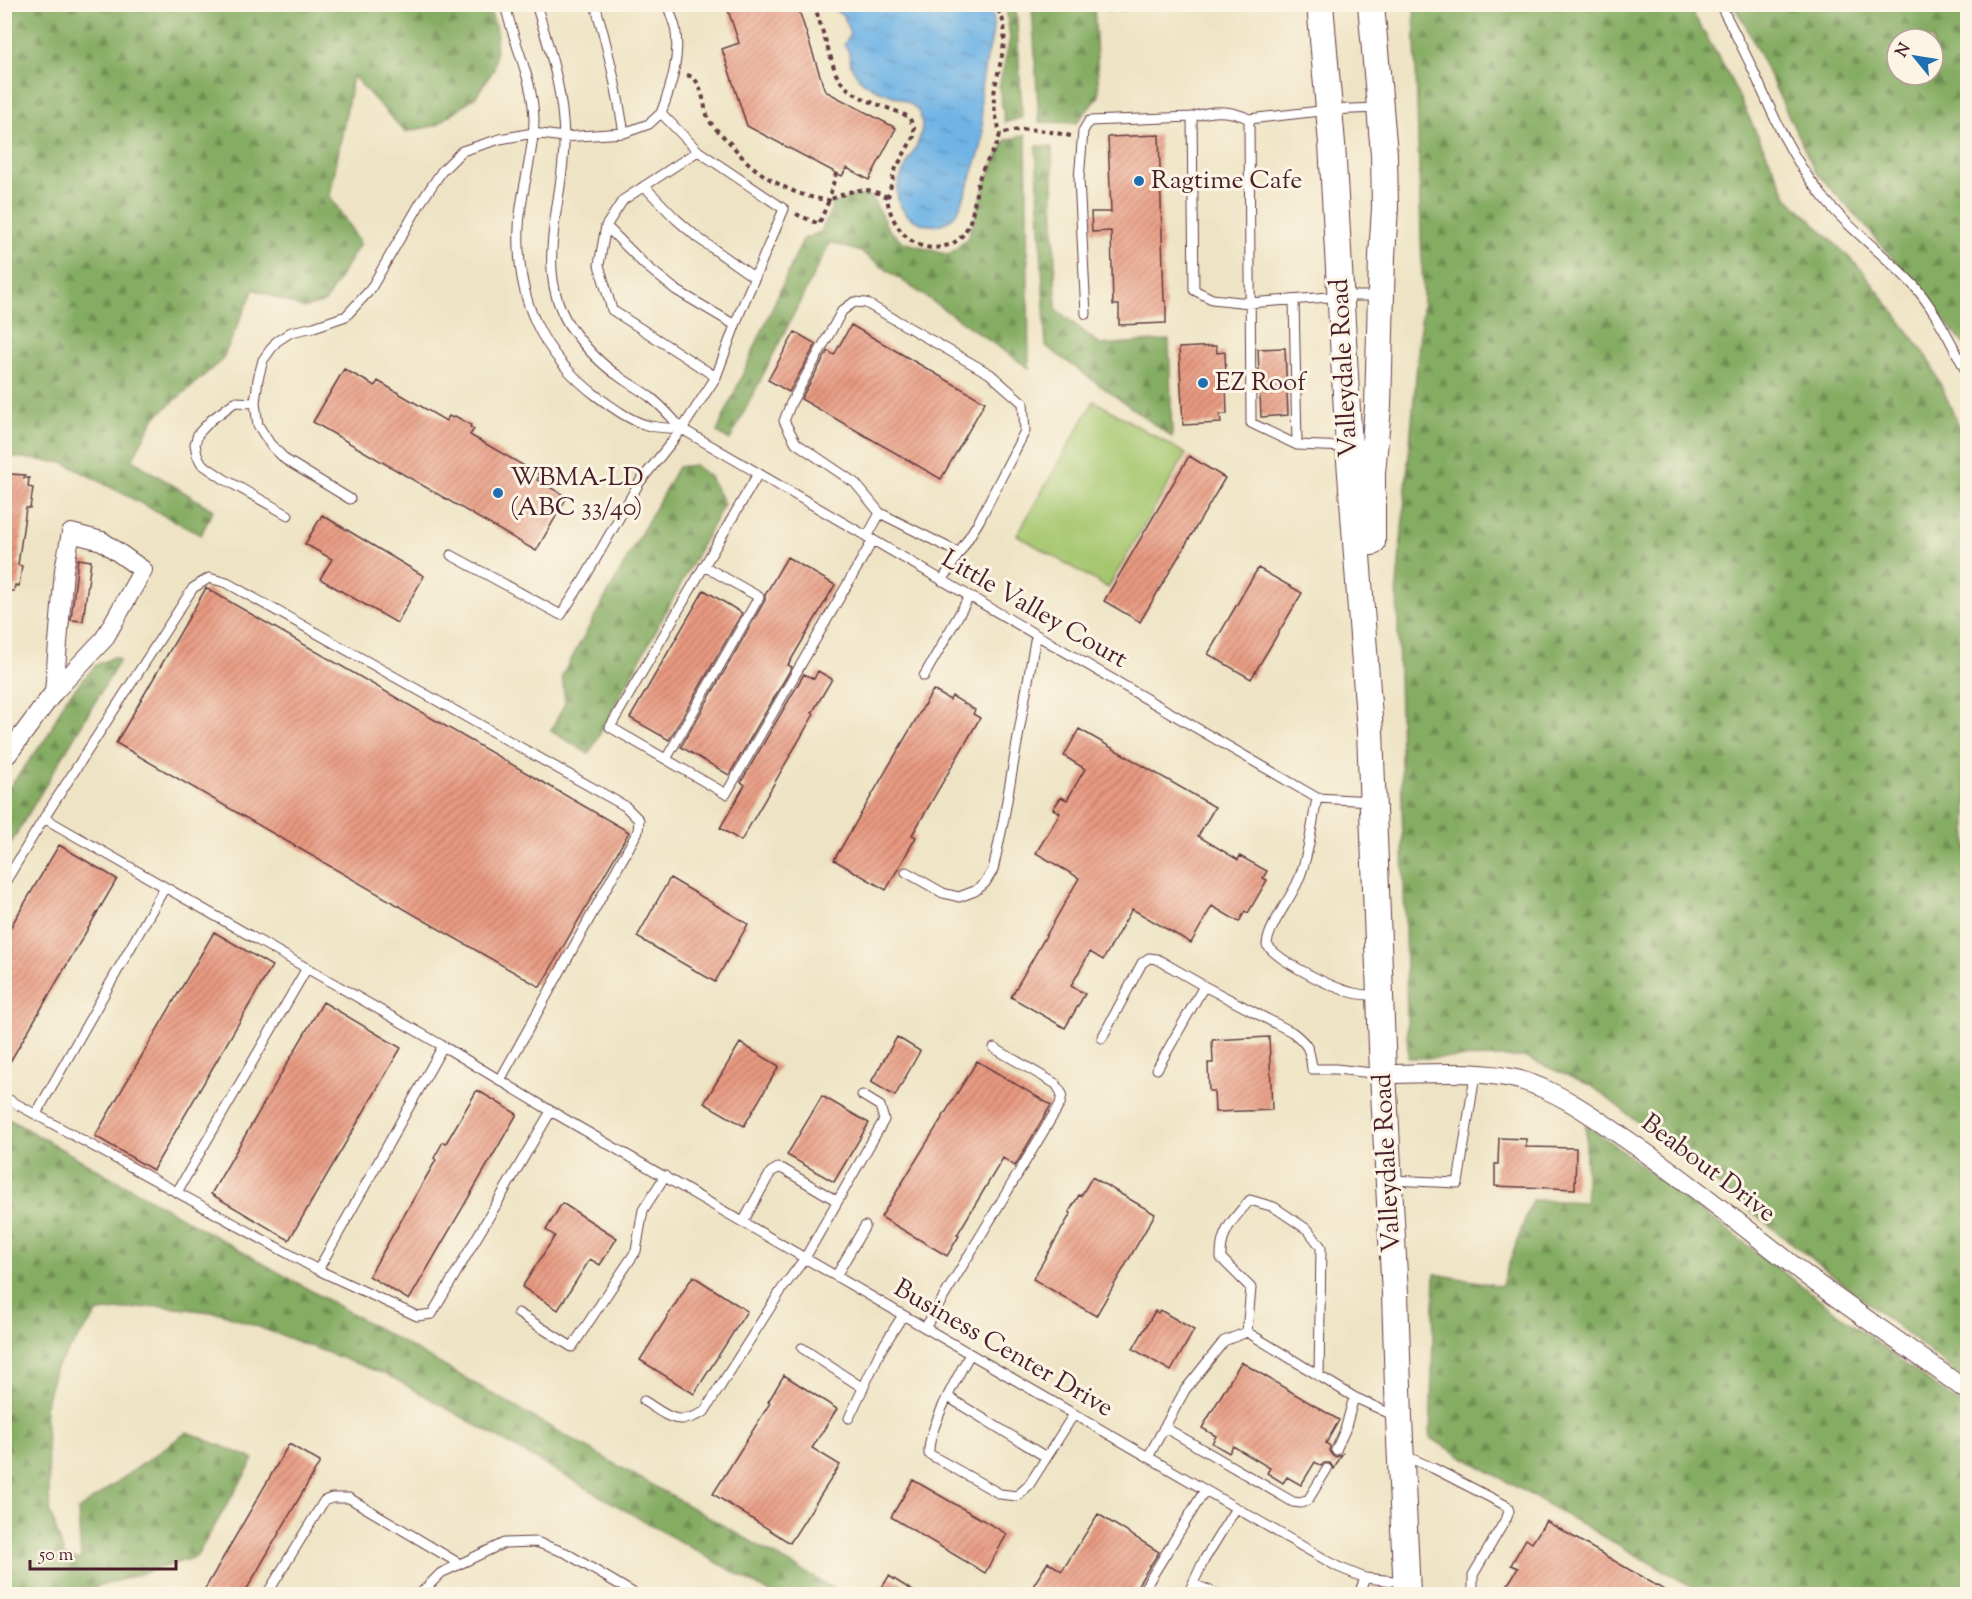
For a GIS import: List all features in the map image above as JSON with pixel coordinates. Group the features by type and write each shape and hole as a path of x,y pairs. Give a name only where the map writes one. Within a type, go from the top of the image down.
{"main road":[{"name":"Valleydale Road","path":"1320,4 1341,296 1371,516 1376,650 1370,731 1383,1074 1390,1180 1407,1588"},
{"name":"Valleydale Road","path":"1362,447 1378,407 1385,208 1384,154 1371,4"}],"street":[{"path":"4,754 8,754 54,692 104,639 143,570 102,541 71,533 64,570 54,692"},
{"name":"Beabout Drive","path":"1383,1074 1502,1076 1521,1080 1555,1094 1597,1118 1654,1158 1794,1267 1968,1392"}],"lane":[{"path":"505,4 529,83 534,118 531,153 519,224 518,257 528,304 539,331 580,384 607,404 638,422 650,426 682,429"},
{"path":"536,4 559,83 564,137 551,257 554,288 558,300 582,344 604,365 662,406 682,429"},
{"path":"595,4 616,81 624,134"},
{"path":"350,498 286,460 270,444 258,425 255,403 263,360 276,342 291,332 346,316 370,290 421,202 442,171 462,151 500,139 533,133 564,137 624,134 648,124 661,113 671,86 676,55 675,28 667,4"},
{"path":"1107,4 1107,7 1149,4"},
{"path":"1720,4 1752,68 1779,130 1801,168 1834,210 1891,262 1917,290 1949,338 1968,375"},
{"path":"1086,314 1079,179 1083,131 1089,121 1192,117 1207,111 1236,112 1249,118 1329,110 1380,108"},
{"path":"451,555 561,615 584,581 639,483 682,429 716,377 784,209 698,151 661,113"},
{"path":"1192,117 1194,290 1212,298 1249,303 1341,296 1381,296"},
{"path":"1249,118 1251,423 1298,445 1362,447"},
{"path":"698,151 623,200 606,226 599,265 612,310 716,377"},
{"path":"644,186 698,238 755,278"},
{"path":"606,226 645,265 676,290 735,326"},
{"path":"1294,300 1298,445"},
{"path":"942,581 979,521 1024,431 1023,404 990,374 866,303 854,302 842,311 791,403 784,421 796,443 855,483 880,513 959,553"},
{"path":"255,403 235,402 211,420 198,434 195,444 197,455 202,464 224,479 288,515"},
{"name":"Little Valley Court","path":"682,429 1317,798 1373,801"},
{"path":"758,474 610,727 726,794 870,538 880,513"},
{"path":"666,759 759,597 704,566"},
{"path":"4,884 44,818 193,588 209,578 227,583 625,806 639,820 638,831 500,1080"},
{"path":"924,676 969,597"},
{"path":"906,873 943,893 959,897 975,891 985,883 993,870 1035,635"},
{"path":"1317,798 1299,879 1286,906 1267,936 1267,945 1273,953 1327,983 1354,993 1381,997"},
{"name":"Business Center Drive","path":"44,818 443,1046 551,1111 1338,1567 1365,1578 1407,1588"},
{"path":"36,1114 165,887"},
{"path":"1102,1038 1142,963 1149,958 1157,959 1292,1032 1310,1050 1312,1069 1383,1074"},
{"path":"177,1192 307,968"},
{"path":"1157,1069 1204,986"},
{"path":"318,1270 443,1046"},
{"path":"925,1328 1060,1104 1062,1094 1056,1084 994,1048"},
{"path":"1390,1180 1458,1183 1475,1075"},
{"path":"644,1401 678,1421 691,1419 704,1412 782,1289 805,1258 884,1120 880,1106 862,1095"},
{"path":"4,1097 318,1270 417,1316 432,1314 551,1111"},
{"path":"743,1222 771,1172 778,1168 837,1202"},
{"path":"518,1313 572,1347 636,1251 644,1210 665,1176"},
{"path":"1247,1332 1251,1288 1221,1258 1221,1244 1231,1221 1250,1200 1274,1207 1300,1224 1308,1230 1321,1247 1319,1376"},
{"path":"836,1276 866,1226"},
{"path":"849,1418 880,1350 903,1315"},
{"path":"1247,1332 1354,1397 1399,1418"},
{"path":"1148,1457 1185,1390 1224,1341 1247,1332"},
{"path":"802,1348 863,1388"},
{"path":"970,1354 948,1396 928,1443 928,1454 1000,1494 1017,1496 1029,1485 1074,1414"},
{"path":"948,1396 1046,1457"},
{"path":"1336,1450 1345,1430 1354,1397"},
{"path":"1164,1427 1293,1502 1301,1503 1308,1500 1327,1469"},
{"path":"1401,1454 1507,1506 1509,1511 1507,1517 1473,1575 1473,1594"},
{"path":"1141,1594 1205,1490"},
{"path":"267,1594 324,1501 332,1498 349,1498 460,1564"},
{"path":"1188,1594 1236,1508"},
{"path":"420,1594 441,1573 504,1543 536,1542 566,1553 635,1594"},
{"path":"1359,1594 1365,1578"},
{"path":"1193,1584 1218,1594"}],"path":[{"path":"813,4 841,85 862,98 909,117 914,128 914,136 895,170 888,197 889,210 899,229 909,239 921,246 937,248 951,245 962,236 967,226 982,170 1000,134 994,98 1005,43 1005,30 1001,14 994,6"},
{"path":"935,4 938,6 943,4"},
{"path":"673,71 693,76 698,83 705,112 710,122 753,167 784,187 814,199 829,200 862,189 876,191 888,197"},
{"path":"1000,134 1019,129 1038,129 1082,138"},
{"path":"784,209 819,225 836,173"}],"green space":[{"path":"17,5 488,5 497,32 494,69 476,96 437,125 405,132 353,76 330,196 360,243 325,302 303,308 254,289 222,360 154,418 132,460 213,510 201,535 65,463 5,456 4,20"},
{"path":"1006,5 1016,5 1022,118 1005,122 999,87 1010,39"},
{"path":"1032,5 1094,5 1099,96 1076,123 1039,122"},
{"path":"1414,5 1688,5 1727,72 1788,198 1862,270 1928,358 1967,442 1967,1381 1592,1086 1524,1057 1408,1058 1397,586 1423,299"},
{"path":"1733,5 1967,5 1967,348 1870,231 1815,171 1744,22"},
{"path":"1026,135 1029,368 861,252 830,242 730,440 717,432 803,239 821,232 833,204 855,195 872,197 888,229 903,242 949,255 968,238 987,179 1006,140"},
{"path":"1036,146 1052,147 1056,309 1100,345 1169,340 1172,437 1046,346"},
{"path":"1094,401 1186,454 1108,588 1017,535"},
{"path":"695,465 710,477 724,504 589,754 551,731 565,703 562,676 678,467"},
{"path":"114,657 120,660 5,853 5,793 47,737 65,700 96,665"},
{"path":"5,1117 843,1594 772,1594 390,1376 221,1313 159,1306 98,1312 56,1367 45,1406 50,1512 65,1557 81,1560 78,1510 187,1432 254,1459 196,1557 96,1587 91,1594 5,1594"},
{"path":"1586,1124 1967,1410 1967,1594 1705,1594 1430,1438 1435,1274 1501,1286 1532,1200 1586,1202"}],"water":[{"path":"832,5 924,5 934,12 969,6 985,9 993,14 993,30 981,90 983,131 981,148 962,201 956,213 949,220 940,224 920,223 904,211 899,202 898,183 921,135 920,115 912,105 869,86 856,73 844,45 850,34 844,16 834,10"}],"building":[{"path":"726,4 797,4 825,91 896,128 869,180 847,168 842,176 747,126 722,49 739,43"},
{"path":"1159,135 1166,323 1119,325 1119,305 1113,305 1111,231 1092,232 1091,212 1111,212 1108,137"},
{"path":"851,325 985,402 941,479 801,399 828,351 834,355"},
{"path":"795,332 816,344 789,392 768,380"},
{"name":"EZ Roof","path":"1216,346 1217,353 1225,352 1227,414 1220,414 1221,423 1183,425 1179,348"},
{"path":"1285,348 1288,415 1261,417 1258,349"},
{"name":"WBMA-LD (ABC 33/40)","path":"344,369 375,386 378,381 446,421 449,416 453,418 455,416 471,425 470,427 474,429 470,435 540,475 537,480 567,497 536,551 313,422"},
{"path":"1189,456 1225,478 1140,622 1104,601"},
{"path":"10,474 25,475 24,478 29,478 28,487 33,488 30,508 26,508 18,565 22,566 19,586 15,585 14,591 4,591 4,475 10,476"},
{"path":"322,515 424,576 397,623 320,579 332,559 305,544"},
{"path":"787,557 835,585 788,665 792,667 729,775 681,747"},
{"path":"78,559 91,561 83,621 71,620"},
{"path":"1258,568 1302,593 1251,679 1208,654"},
{"path":"206,588 629,832 540,987 116,743"},
{"path":"704,590 742,613 669,740 630,718"},
{"path":"818,671 832,679 741,841 720,828 745,785 741,782 804,674 814,679"},
{"path":"933,690 950,700 952,696 975,710 973,714 980,718 912,835 916,837 886,890 834,860"},
{"path":"1079,729 1215,807 1198,836 1238,860 1240,856 1267,871 1263,878 1267,880 1248,913 1245,911 1239,922 1212,906 1191,943 1132,909 1103,960 1090,952 1071,986 1085,994 1065,1028 1011,997 1079,878 1036,853 1060,813 1053,809 1061,797 1067,800 1085,769 1064,756"},
{"path":"59,845 117,879 4,1072 4,938"},
{"path":"670,878 748,924 715,982 637,937"},
{"path":"214,932 272,966 153,1170 95,1136"},
{"path":"323,1002 401,1048 289,1240 211,1194"},
{"path":"897,1037 920,1051 895,1096 871,1082"},
{"path":"1269,1037 1272,1110 1215,1112 1214,1091 1209,1091 1208,1063 1213,1063 1212,1040"},
{"path":"740,1043 779,1066 744,1126 704,1103"},
{"path":"977,1061 1051,1105 1015,1166 1003,1158 947,1256 881,1217"},
{"path":"477,1090 517,1114 409,1300 369,1276 436,1160 434,1158 443,1142 446,1143"},
{"path":"822,1096 869,1123 834,1182 787,1155"},
{"path":"1499,1138 1526,1139 1526,1147 1576,1148 1575,1189 1495,1186 1495,1164 1498,1164"},
{"path":"1092,1177 1155,1214 1096,1316 1033,1279 1071,1213 1069,1212"},
{"path":"562,1203 617,1238 600,1265 590,1259 558,1310 522,1287 555,1236 546,1230"},
{"path":"693,1276 747,1311 694,1394 640,1360"},
{"path":"1160,1310 1194,1330 1171,1371 1133,1349 1155,1311 1158,1313"},
{"path":"1241,1362 1339,1420 1326,1443 1330,1446 1329,1451 1333,1456 1337,1457 1342,1454 1334,1469 1330,1463 1324,1463 1321,1466 1315,1462 1301,1485 1287,1477 1283,1483 1267,1473 1270,1468 1233,1446 1229,1453 1212,1443 1216,1436 1202,1428"},
{"path":"784,1375 837,1409 812,1448 840,1465 790,1543 713,1494 770,1403 768,1402"},
{"path":"289,1444 320,1462 244,1594 202,1594"},
{"path":"913,1480 1007,1534 985,1573 891,1517"},
{"path":"1098,1514 1159,1552 1132,1594 1028,1594 1048,1562 1062,1571"},
{"path":"1546,1521 1671,1594 1502,1594 1518,1568 1511,1565 1526,1539 1532,1543"},
{"path":"889,1576 918,1594 878,1594"}],"place":[{"name":"Ragtime Cafe","path":"1139,181"},
{"name":"EZ Roof","path":"1203,383"},
{"name":"WBMA-LD (ABC 33/40)","path":"498,493"}]}
